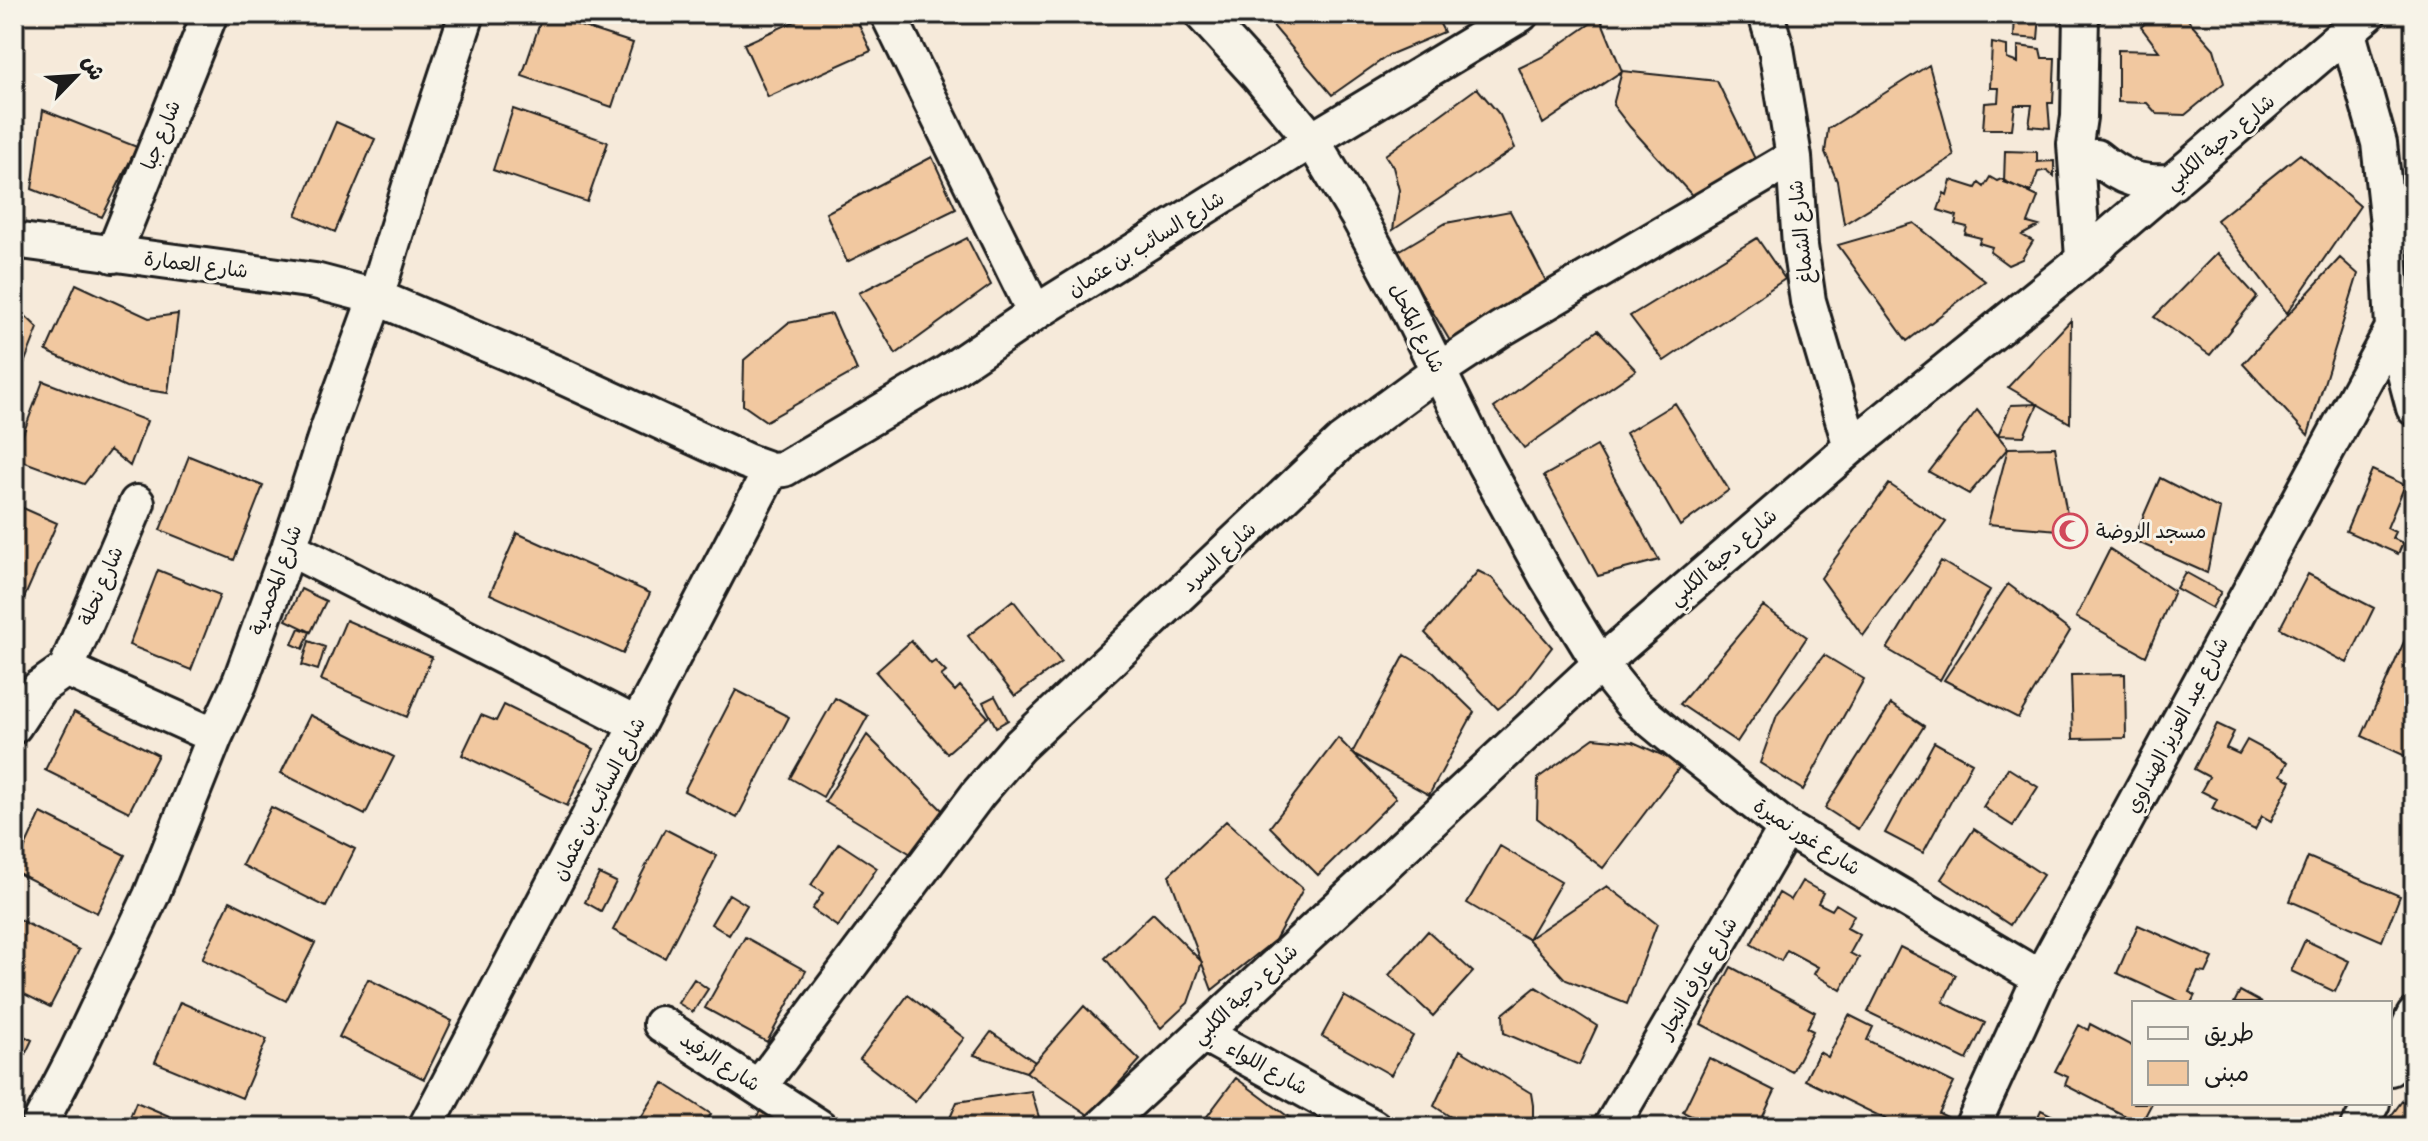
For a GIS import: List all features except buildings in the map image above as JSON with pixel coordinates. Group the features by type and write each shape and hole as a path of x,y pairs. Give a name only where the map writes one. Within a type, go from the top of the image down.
{"street":[{"name":"شارع جبا","path":"113,255 210,14"},
{"name":"شارع المحمدية","path":"38,1127 151,896 240,682 376,297 467,14"},
{"path":"888,14 1035,313"},
{"name":"شارع المكحل","path":"1202,14 1312,140 1359,218 1484,463 1548,579 1600,664"},
{"name":"شارع السائب بن عثمان","path":"426,1127 771,470 784,469 945,374 1035,313 1312,140 1476,26 1521,14"},
{"name":"شارع الشماغ","path":"1766,14 1776,48 1794,157 1800,246 1808,301 1851,447"},
{"path":"2081,14 2079,117 2075,144 2094,248"},
{"path":"2358,24 2379,143 2388,225 2393,328 2414,408"},
{"name":"شارع دحية الكلبي","path":"1102,1127 1600,664 1851,447 2094,248 2358,24"},
{"path":"2079,117 2096,157 2103,203 2094,248"},
{"name":"شارع السرد","path":"759,1087 978,794 1018,747 1341,442 1501,329 1794,157"},
{"path":"2096,157 2120,174 2141,182 2173,182"},
{"name":"شارع العمارة","path":"14,240 315,281 376,297"},
{"path":"376,297 771,470"},
{"name":"شارع عبد العزيز الهنداوي","path":"1972,1127 2040,978 2393,328"},
{"name":"شارع نحلة","path":"14,726 39,688 66,669 137,503"},
{"path":"289,548 637,725"},
{"name":"شارع غور نميرة","path":"1600,664 1633,705 1786,828 2040,978"},
{"path":"66,669 215,736"},
{"name":"شارع عارف النجار","path":"1611,1127 1786,828"},
{"path":"2392,1064 2414,1016"},
{"name":"شارع الرفيد","path":"661,1024 819,1127"},
{"name":"شارع اللواء","path":"1202,1033 1373,1127"},
{"path":"2359,1127 2371,1105"}],"place":[{"name":"مسجد الروضة","path":"2070,531"}]}
